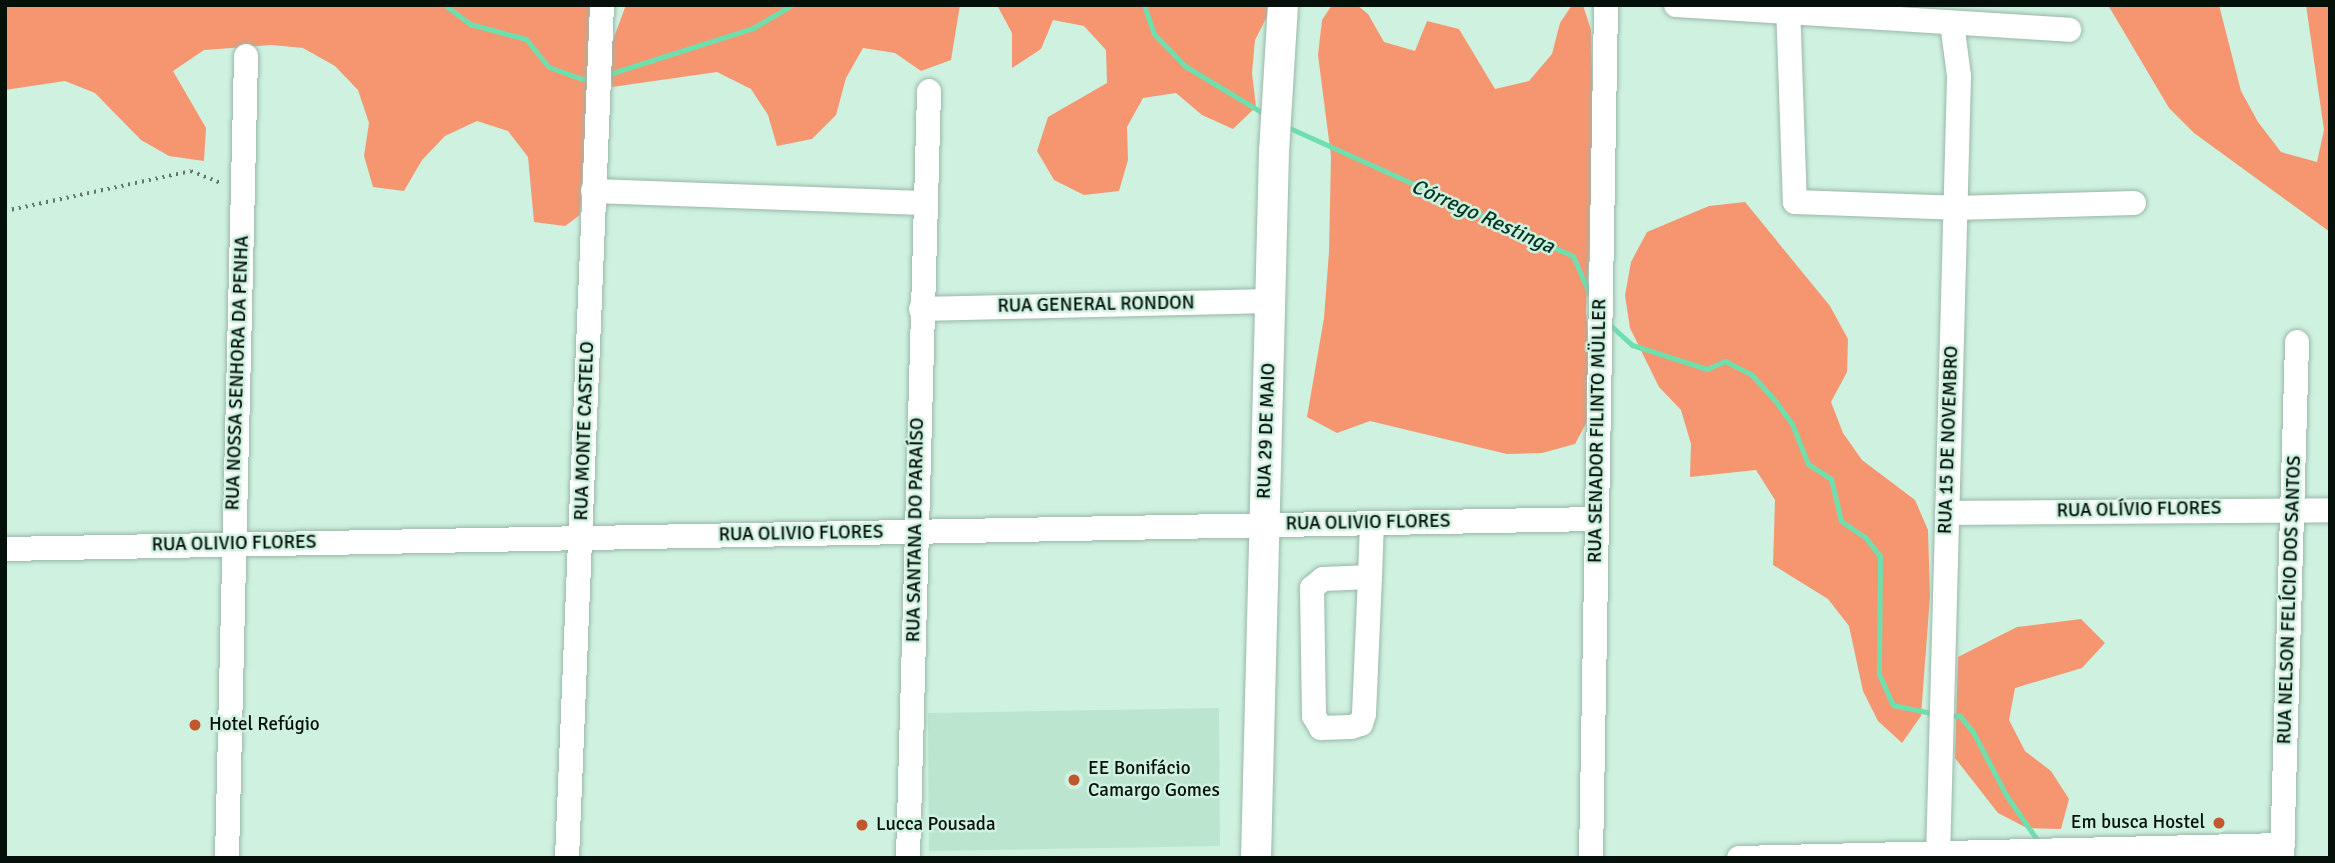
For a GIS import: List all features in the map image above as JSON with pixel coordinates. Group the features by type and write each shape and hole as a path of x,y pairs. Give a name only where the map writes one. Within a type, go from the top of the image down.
{"main road":[{"name":"RUA 29 DE MAIO","path":"1256,858 1274,152 1283,5"}],"street":[{"name":"RUA MONTE CASTELO","path":"567,858 597,61 602,5"},
{"name":"RUA SENADOR FILINTO MÜLLER","path":"1591,858 1598,326 1606,5"},
{"path":"1676,5 1787,9 2068,30"},
{"path":"1787,9 1794,202 1955,208 2134,203"},
{"name":"RUA 15 DE NOVEMBRO","path":"1938,855 1940,698 1959,76 1952,23"},
{"name":"RUA NOSSA SENHORA DA PENHA","path":"227,858 246,56"},
{"name":"RUA SANTANA DO PARAÍSO","path":"908,858 929,91"},
{"path":"593,191 924,203"},
{"name":"RUA GENERAL RONDON","path":"921,309 1270,301"},
{"name":"RUA NELSON FELÍCIO DOS SANTOS","path":"2283,851 2297,342"},
{"name":"RUA OLÍVIO FLORES","path":"1947,513 2330,510"},
{"name":"RUA OLIVIO FLORES","path":"5,549 1597,519"},
{"path":"1370,577 1324,579 1312,588 1314,716 1321,728 1351,727 1360,724 1364,714 1370,577 1372,523"},
{"path":"1739,858 1938,855 2061,848 2283,851"}],"path":[{"path":"5,211 191,171 243,191"}],"shaded area":[{"path":"5,5 594,5 580,215 565,226 534,222 528,157 508,131 477,121 445,136 422,160 404,191 373,187 364,156 369,123 358,90 335,66 303,48 272,45 204,50 173,71 206,128 204,161 169,156 141,140 95,93 65,81 5,90"},
{"path":"626,5 960,5 951,60 921,71 895,53 863,48 846,78 836,115 812,139 777,146 768,115 751,89 717,72 612,87 607,56"},
{"path":"997,5 1273,5 1255,40 1252,73 1256,107 1233,129 1202,115 1176,93 1143,98 1127,127 1128,160 1119,191 1084,195 1054,180 1037,151 1048,117 1107,83 1106,50 1084,26 1053,20 1041,49 1012,68 1012,33"},
{"path":"1332,5 1357,5 1368,14 1384,42 1415,51 1427,21 1459,29 1495,89 1529,81 1552,54 1560,23 1572,5 1583,5 1591,30 1594,166 1586,310 1591,378 1590,416 1575,444 1542,453 1507,454 1370,421 1337,433 1307,417 1324,318 1329,252 1331,156 1318,55 1322,20"},
{"path":"2108,5 2219,5 2241,91 2258,122 2281,152 2317,162 2324,130 2306,5 2330,5 2330,232 2194,133 2169,108"},
{"path":"1745,202 1830,306 1848,339 1847,372 1831,402 1843,433 1862,460 1915,500 1928,530 1930,596 1921,716 1902,743 1878,721 1863,691 1849,626 1828,599 1773,565 1775,500 1756,470 1690,477 1691,444 1681,410 1659,387 1630,328 1625,295 1631,262 1647,232 1709,206"},
{"path":"2081,619 2105,643 2082,668 2015,688 2009,720 2025,751 2051,771 2069,799 2061,829 2027,828 1998,813 1955,758 1958,657 2017,627"},
{"name":"EE Bonifácio Camargo Gomes","path":"1219,708 1220,846 929,851 928,713"}],"waterway":[{"name":"Córrego Restinga","path":"445,5 470,24 526,39 549,67 582,79 593,77"},
{"name":"Córrego Restinga","path":"606,75 753,28 792,5"},
{"name":"Córrego Restinga","path":"1144,5 1154,34 1185,66 1268,116"},
{"name":"Córrego Restinga","path":"1285,126 1573,256 1592,300"},
{"name":"Córrego Restinga","path":"1610,325 1632,345 1707,369 1725,361 1752,375 1776,402 1792,424 1808,464 1831,479 1841,521 1865,537 1880,556 1879,674 1893,705 1936,714"},
{"name":"Córrego Restinga","path":"1949,715 1960,716 1973,732 2006,795 2040,844"}],"place":[{"name":"Hotel Refúgio","path":"195,725"},
{"name":"EE Bonifácio Camargo Gomes","path":"1074,780"},
{"name":"Em busca Hostel","path":"2219,823"},
{"name":"Lucca Pousada","path":"862,825"}]}
